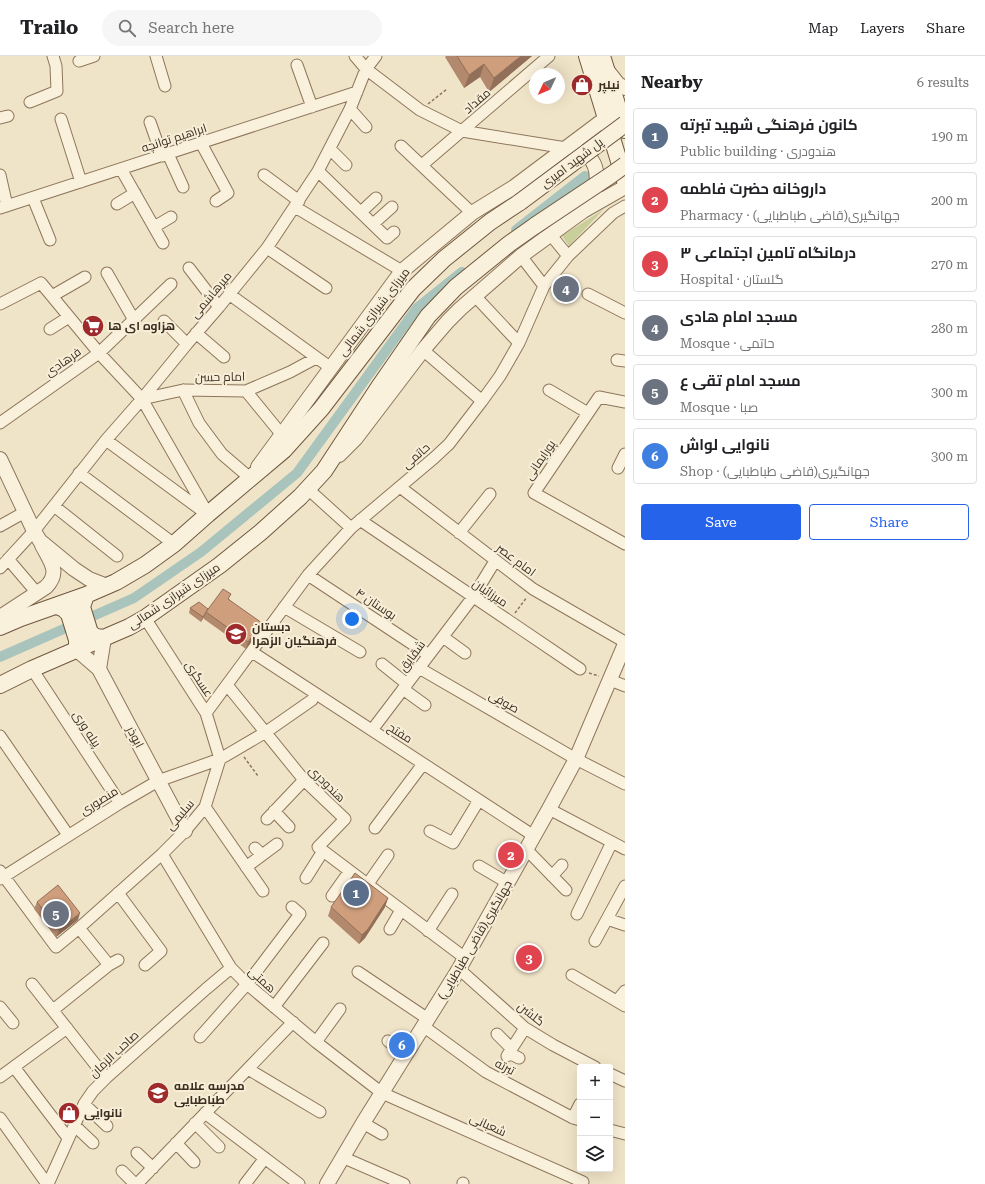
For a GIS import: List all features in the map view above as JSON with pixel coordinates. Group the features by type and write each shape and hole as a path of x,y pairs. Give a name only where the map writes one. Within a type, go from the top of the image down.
{"main road":[{"path":"587,56 606,118 619,144 625,181"},
{"path":"604,63 625,130"},
{"name":"پل شهید امیری","path":"520,202 625,124"},
{"name":"میرزای شیرازی شمالی","path":"0,685 87,640 129,627 145,618 220,566 261,532 300,497 324,471 428,316 456,287 509,244 625,164"},
{"name":"میرزای شیرازی شمالی","path":"0,627 21,618 73,605 145,565 174,544 284,450 321,409 413,289 444,259 490,222 520,202"},
{"path":"73,605 87,640"}],"street":[{"path":"30,102 57,91 54,56"},
{"path":"79,61 94,56"},
{"path":"156,56 165,86"},
{"path":"355,56 366,69 420,110 462,131 566,148 581,152 588,156 593,162 597,177 594,192 583,211"},
{"name":"میرهاشمی","path":"0,568 8,559 37,536 54,506 79,473 267,248 318,171 350,109 366,69 376,56"},
{"name":"مقداد","path":"422,165 549,56"},
{"path":"604,63 618,84 625,88"},
{"path":"297,65 312,107"},
{"name":"ابراهیم توانچه","path":"3,207 357,92"},
{"path":"350,109 366,127"},
{"name":"میرزای شیرازی شمالی","path":"250,478 402,271 472,213 514,186 606,118"},
{"path":"61,119 81,182"},
{"path":"150,122 165,155 183,186"},
{"path":"200,143 228,193 216,201"},
{"path":"401,146 472,213"},
{"path":"330,148 346,165"},
{"path":"121,169 163,243"},
{"path":"318,171 387,238 394,232"},
{"path":"0,175 3,207"},
{"path":"264,175 297,204 402,271"},
{"name":"میرزای شیرازی شمالی","path":"324,471 356,438 423,350 460,309 521,256 550,234 583,211 625,187"},
{"path":"117,204 135,193"},
{"path":"33,198 50,240"},
{"path":"361,212 376,198"},
{"name":"حاتمی","path":"206,713 308,575 351,528 449,444 500,376 519,343 544,286 568,256 613,213 625,206"},
{"path":"373,224 392,207"},
{"path":"154,227 171,217"},
{"path":"550,234 568,256"},
{"path":"267,248 326,288"},
{"path":"521,256 544,286"},
{"path":"189,268 219,307"},
{"path":"107,273 134,320"},
{"path":"52,296 85,278"},
{"path":"0,304 41,283 99,353 142,399 208,514"},
{"name":"فرهادی","path":"0,423 99,353 171,284"},
{"path":"229,294 331,368"},
{"path":"588,294 625,313"},
{"path":"475,296 519,343"},
{"path":"50,329 69,317"},
{"path":"164,321 187,344"},
{"path":"196,333 224,357"},
{"path":"423,350 482,401"},
{"name":"امام حسن","path":"142,399 183,390 246,391 290,372 316,358"},
{"path":"183,390 199,423 222,454 250,478"},
{"path":"549,390 588,413"},
{"path":"246,391 282,435"},
{"name":"پورایمانی","path":"625,402 599,397 534,493 625,544"},
{"path":"106,440 208,514"},
{"path":"618,468 625,454"},
{"path":"0,459 54,570 54,576 46,587 0,617"},
{"path":"79,473 174,544"},
{"name":"امام عصر","path":"400,487 533,589 625,643"},
{"path":"308,489 351,528"},
{"path":"459,533 490,494"},
{"path":"54,506 118,556"},
{"path":"0,526 25,512"},
{"name":"میرزائیان","path":"360,520 580,669"},
{"path":"37,536 74,569 89,579 107,586"},
{"path":"8,559 37,593"},
{"name":"شقایق","path":"372,730 473,597 495,560"},
{"name":"بوستان ۴","path":"308,575 429,655"},
{"path":"284,607 360,652"},
{"name":"عسگری","path":"145,618 206,713 220,759"},
{"path":"442,637 465,653"},
{"path":"87,640 99,669"},
{"name":"ابوذر","path":"87,640 99,669 185,830"},
{"name":"جهانگیری(قاضی طباطبایی)","path":"327,1184 342,1157 462,963 527,850 576,759 625,643"},
{"name":"مفتح","path":"252,652 534,836"},
{"path":"382,664 424,705"},
{"name":"صوفی","path":"419,668 576,759 625,784"},
{"name":"پیله وری","path":"32,669 120,803"},
{"path":"610,680 625,686"},
{"name":"هندودری","path":"227,685 304,780 345,819 318,847 323,851"},
{"path":"220,759 266,732 312,700"},
{"path":"0,736 68,836"},
{"name":"منصوری","path":"2,875 158,781 220,759"},
{"name":"سلیمی","path":"2,875 56,947 162,854 185,830 205,807 220,759"},
{"path":"375,828 423,764"},
{"path":"289,827 270,815 304,780"},
{"path":"430,831 453,843 479,800"},
{"path":"205,807 263,891"},
{"path":"549,809 625,849"},
{"path":"577,914 612,842"},
{"path":"246,867 258,851 277,844"},
{"path":"527,850 566,890"},
{"path":"306,878 323,851 428,931 462,963"},
{"name":"همتی","path":"162,854 231,968 247,984 316,1042 382,1093"},
{"path":"367,885 388,855"},
{"path":"552,876 562,865"},
{"path":"479,866 508,883"},
{"path":"332,896 349,872"},
{"path":"595,941 625,886"},
{"path":"118,893 160,951 145,965"},
{"path":"428,931 452,894"},
{"path":"200,1037 247,984 300,914 292,907"},
{"path":"390,929 401,910"},
{"path":"607,919 625,925"},
{"path":"53,1010 113,962 79,928"},
{"path":"274,1007 322,942"},
{"name":"گلشن","path":"462,963 525,1028 589,1064"},
{"name":"صاحب الزمان","path":"47,1184 84,1104 93,1091 231,968"},
{"name":"تبرته","path":"358,972 426,1023 486,1072 577,1119"},
{"path":"572,975 621,1004 625,991"},
{"path":"32,984 106,1078"},
{"path":"0,1006 13,1023"},
{"path":"316,1042 340,1009"},
{"path":"122,1171 136,1184 293,1022"},
{"path":"0,1077 67,1028"},
{"path":"509,1053 525,1028"},
{"path":"496,1034 509,1053 519,1058"},
{"path":"388,1041 406,1054"},
{"path":"14,1067 68,1138"},
{"path":"248,1069 320,1112"},
{"path":"613,1075 625,1081"},
{"name":"شعبانی","path":"382,1093 583,1182"},
{"path":"84,1104 107,1126"},
{"path":"206,1113 299,1184"},
{"path":"0,1118 47,1184"},
{"path":"195,1123 219,1147"},
{"path":"363,1123 382,1134"},
{"path":"74,1125 93,1143"},
{"path":"613,1131 625,1134"},
{"path":"176,1143 194,1162"},
{"path":"137,1153 153,1168"},
{"path":"342,1157 399,1183"},
{"path":"245,1184 265,1158"}],"path":[{"path":"420,110 447,89"},
{"path":"509,621 533,589"},
{"path":"580,669 610,680"},
{"path":"238,748 258,776"}],"green space":[{"path":"604,209 569,246 562,236"}],"building":[{"path":"457,56 521,56 494,78 484,64 469,75"},
{"path":"223,589 231,594 228,599 262,623 248,642 206,612"},
{"path":"199,602 208,609 203,617 190,608"},
{"path":"355,873 388,898 368,929 362,935 331,907"},
{"path":"58,885 80,913 59,930 37,902"}],"waterway":[{"path":"516,230 585,176"},
{"path":"0,657 134,598 201,552 297,473 417,308 462,272"}],"place":[{"name":"نیلپر","path":"582,85"},
{"name":"مسجد امام هادی","path":"566,289"},
{"name":"هزاوه ای ها","path":"93,326"},
{"name":"دبستان فرهنگیان الزهرا","path":"236,634"},
{"name":"داروخانه حضرت فاطمه","path":"511,855"},
{"name":"کانون فرهنگی شهید تبرته","path":"356,893"},
{"name":"مسجد امام تقی ع","path":"56,914"},
{"name":"درمانگاه تامین اجتماعی ۳","path":"529,958"},
{"name":"نانوایی لواش","path":"402,1045"},
{"name":"مدرسه علامه طباطبایی","path":"158,1093"},
{"name":"نانوایی","path":"69,1113"}]}
